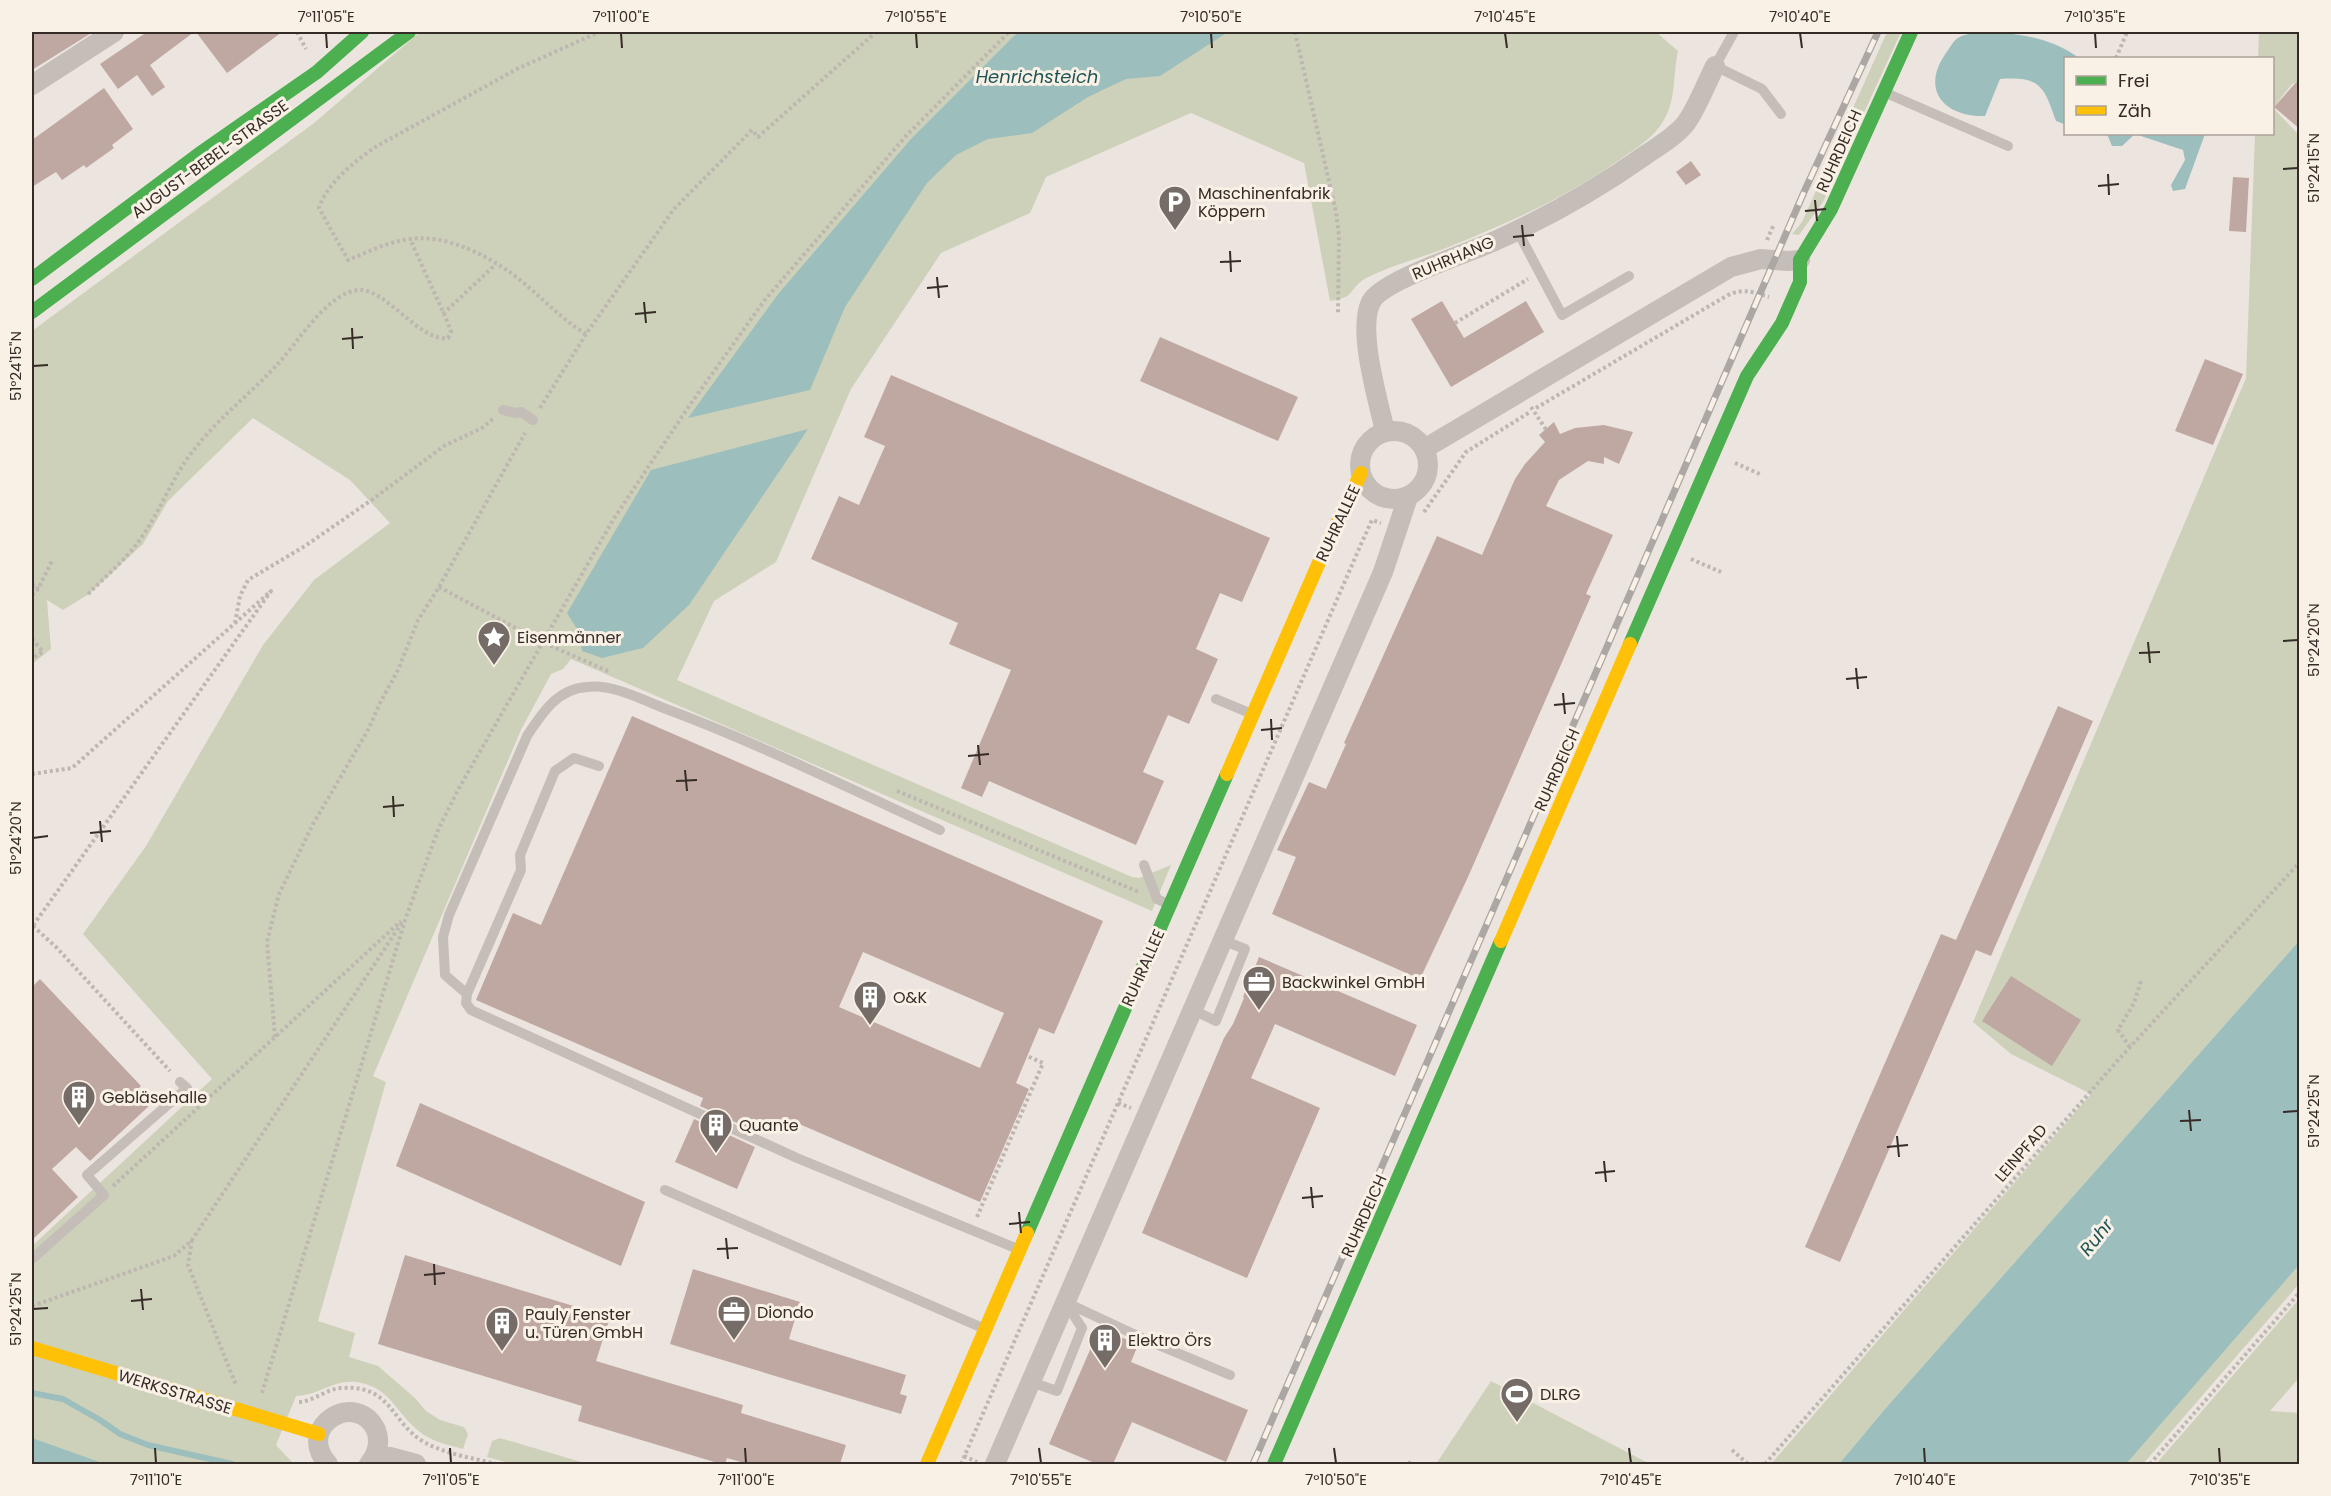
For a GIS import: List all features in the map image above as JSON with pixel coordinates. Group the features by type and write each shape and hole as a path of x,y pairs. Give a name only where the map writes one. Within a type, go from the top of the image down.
{"street":[{"name":"AUGUST-BEBEL-STRASSE","path":"32,279 199,154 317,72 362,32"},
{"name":"AUGUST-BEBEL-STRASSE","path":"32,312 409,32"},
{"name":"RUHRDEICH","path":"1274,1464 1747,376 1774,338 1800,282 1800,260 1831,209 1911,32"},
{"path":"32,85 109,33"},
{"name":"RUHRHANG","path":"1385,431 1366,340 1367,314 1372,300 1381,291 1407,277 1555,213 1606,183 1686,124 1715,66"},
{"path":"1424,449 1731,267 1761,259 1800,260"},
{"path":"995,1464 1383,572 1408,497 1418,490 1427,477 1429,468 1424,449 1411,435 1399,431 1385,431"},
{"name":"RUHRALLEE","path":"1385,431 1374,437 1366,446 1360,461 1360,472 1365,484 1380,497 1394,500 1408,497"},
{"name":"RUHRALLEE","path":"927,1464 1360,472"},
{"name":"WERKSSTRASSE","path":"32,1348 319,1434"},
{"path":"328,1464 322,1457 318,1446 319,1434 323,1425 330,1418 350,1412 368,1419 375,1427 378,1436 372,1460 390,1457 416,1464"}],"lane":[{"path":"1734,32 1715,66 1762,89 1781,114"},
{"path":"1883,91 2008,146"},
{"path":"1517,230 1562,315 1629,276"},
{"path":"503,410 521,412 533,420"},
{"path":"467,994 445,975 443,938 449,915 527,736 541,714 561,694 588,687 616,690 709,725 940,830"},
{"path":"1216,699 1253,714"},
{"path":"599,766 574,758 555,771 520,855 521,870 467,994 466,1003 471,1010 796,1158 1020,1251"},
{"path":"1144,865 1157,899 1171,905"},
{"path":"32,1259 104,1195 87,1175 187,1088 180,1082"},
{"path":"665,1190 985,1330"},
{"path":"1065,1302 1144,1340 1230,1376"},
{"path":"1031,1382 1057,1391 1082,1328 1065,1302"}],"path":[{"path":"586,334 554,310 512,273 459,245 435,240 410,239 380,246 348,260 320,212 320,203 358,159 377,146 517,69 599,32"},
{"path":"275,1037 267,942 279,894 313,824 368,730 398,670 418,620 533,420 586,334 674,209 752,130 758,136 876,32"},
{"path":"262,1393 406,916 444,820 542,642 613,520 687,409 764,301 905,137 1009,32"},
{"path":"1295,32 1336,212 1339,236 1338,315"},
{"path":"2116,57 2127,32"},
{"path":"88,594 137,544 158,514 177,475 220,418 275,366 323,312 342,296 350,291 361,289 374,294 418,327 441,339 448,338 451,332 410,239"},
{"path":"443,314 496,264"},
{"path":"1455,323 1539,273"},
{"path":"1399,524 1418,518 1427,510 1466,452 1533,410 1739,290 1748,290 1774,299 1792,299"},
{"path":"1521,391 1547,431"},
{"path":"235,623 240,596 248,580 305,546 444,446 482,428 503,410"},
{"path":"1740,465 1762,475"},
{"name":"RUHRALLEE","path":"961,1464 1372,520 1386,524 1399,524"},
{"path":"32,595 38,589 53,559"},
{"path":"1698,561 1721,572"},
{"path":"32,586 36,585 38,589"},
{"path":"439,587 573,657"},
{"path":"32,774 72,768 271,591 32,926 57,948 180,1082"},
{"path":"32,639 43,652 32,658"},
{"name":"LEINPFAD","path":"1765,1464 2130,1047 2300,862"},
{"path":"1171,905 1199,916 1225,934"},
{"path":"104,1195 406,916"},
{"path":"32,1306 174,1256 192,1240 406,916"},
{"path":"2130,1047 2118,1030 2134,1003 2141,981"},
{"path":"971,1231 1043,1063 1027,1056"},
{"path":"192,1240 188,1264 236,1385"},
{"path":"2150,1464 2300,1292"},
{"path":"1732,1450 1748,1464"},
{"path":"964,1456 983,1464"}],"green space":[{"path":"420,32 1656,32 1678,51 1669,111 1652,136 1640,145 1603,171 1542,206 1478,235 1366,278 1348,295 1339,299 1330,301 1304,163 1191,113 1046,177 1030,213 941,253 851,389 776,562 714,601 677,680 1132,877 1139,878 1171,865 1152,911 571,659 563,669 551,674 521,730 373,1076 386,1082 318,1321 355,1333 349,1357 378,1366 415,1398 426,1411 440,1420 464,1427 468,1434 463,1449 441,1443 425,1435 377,1389 355,1382 347,1382 311,1394 296,1396 276,1445 294,1464 32,1464 32,1246 212,1079 83,934 146,846 263,645 314,580 390,523 350,480 253,418 168,501 143,544 89,594 63,610 47,600 51,649 32,664 32,331 314,123"},
{"path":"1887,32 1901,32 1823,202 1799,235 1792,234 1802,222"},
{"path":"2259,32 2299,32 2299,81 2292,84 2274,107 2274,57 2258,57"},
{"path":"2274,109 2300,136 2299,941 1839,1464 1771,1464 2091,1094 2011,1054 1973,1022 2246,378 2255,135 2274,135"},
{"path":"2299,1265 2299,1284 2143,1464 2125,1464"},
{"path":"2299,1299 2299,1378 2270,1411 2299,1413 2299,1464 2156,1464"},
{"name":"DLRG","path":"1491,1381 1650,1464 1436,1464"},
{"path":"500,1438 588,1464 513,1464 487,1457 492,1441"}],"water":[{"name":"Henrichsteich","path":"1018,32 1228,32 1160,76 1126,79 1088,97 1032,133 988,139 956,155 927,183 845,307 810,390 688,418 779,293 911,139"},
{"path":"1976,32 2030,37 2055,45 2077,57 2064,57 2064,124 2056,121 2048,100 2039,86 2024,80 2000,79 1985,116 1958,112 1948,106 1940,99 1935,79 1946,53 1956,39"},
{"path":"2107,135 2134,135 2122,146 2112,146"},
{"path":"2138,135 2205,135 2185,189 2173,191 2171,185 2185,160 2183,150"},
{"path":"808,429 689,605 643,648 602,658 582,651 577,629 567,613 651,470"},
{"name":"Ruhr","path":"2299,941 2299,1265 2126,1464 1839,1464 1885,1409"},
{"path":"32,1438 105,1464 32,1464"}],"building":[{"path":"32,32 93,32 32,70"},
{"path":"147,32 194,32 150,65 165,87 152,96 137,75 118,89 100,64"},
{"path":"196,32 282,32 227,73"},
{"path":"2300,78 2300,129 2274,107"},
{"path":"104,88 133,129 112,145 114,148 86,168 84,165 62,180 56,172 32,187 32,140"},
{"path":"1691,161 1701,175 1686,185 1676,172"},
{"path":"2233,177 2249,178 2246,232 2229,231"},
{"path":"1442,301 1464,338 1526,301 1544,332 1451,387 1411,319"},
{"path":"1160,337 1298,397 1278,441 1140,381"},
{"path":"2205,359 2243,374 2213,445 2175,431"},
{"path":"891,375 1270,538 1242,602 1220,593 1196,649 1218,659 1189,724 1168,715 1143,772 1164,781 1136,845 989,781 982,797 961,788 1011,670 949,644 958,623 811,559 839,496 859,505 885,446 864,437"},
{"path":"1554,422 1560,434 1575,428 1604,425 1633,432 1619,464 1604,457 1604,464 1588,461 1559,480 1546,506 1613,535 1586,594 1591,596 1468,877 1420,979 1272,914 1296,857 1277,850 1309,782 1326,789 1346,744 1344,743 1437,536 1482,555 1515,479 1545,442 1539,435"},
{"path":"2058,706 2093,721 1991,956 1976,950 1840,1262 1805,1247 1941,934 1956,940"},
{"path":"632,716 1103,921 1054,1034 1039,1028 1016,1083 1029,1089 980,1202 790,1120 784,1134 765,1125 761,1134 700,1106 703,1098 476,1000 513,913 541,925","holes":["863,952 1004,1013 980,1068 839,1007"]},
{"path":"1259,957 1417,1025 1395,1076 1275,1024 1251,1078 1320,1108 1247,1278 1142,1233 1224,1038 1233,1024"},
{"path":"2011,976 2081,1020 2052,1066 1982,1021"},
{"name":"Gebläsehalle","path":"40,979 141,1086 137,1090 150,1105 90,1161 76,1147 52,1169 78,1197 32,1240 32,987"},
{"path":"420,1103 645,1202 621,1266 396,1166"},
{"name":"Quante","path":"694,1119 755,1147 737,1189 675,1162"},
{"name":"Pauly Fenster u. Türen GmbH","path":"405,1255 610,1317 596,1361 743,1405 741,1413 846,1445 840,1464 748,1464 727,1458 725,1464 721,1464 578,1421 582,1406 378,1344"},
{"name":"Diondo","path":"693,1269 800,1302 789,1339 906,1375 900,1394 907,1396 901,1414 670,1344"},
{"path":"1100,1327 1138,1345 1131,1362 1248,1410 1226,1462 1132,1422 1113,1464 1097,1464 1049,1444"}],"waterway":[{"path":"32,1393 63,1399 120,1434 148,1445 232,1464"}],"railway":[{"path":"1253,1464 1804,192 1878,32"}],"traffic: fast":[{"path":"32,279 199,154 317,72 362,32"},
{"path":"32,312 409,32"},
{"path":"1630,644 1747,376 1782,323 1800,282 1800,260 1831,209 1911,32"},
{"path":"1027,1233 1227,774"},
{"path":"1274,1464 1501,941"}],"traffic: slow":[{"path":"1227,774 1324,551 1361,473"},
{"path":"1501,941 1630,644"},
{"path":"927,1464 1027,1233"},
{"path":"32,1348 319,1434"}],"place":[{"name":"Maschinenfabrik Köppern","path":"1175,231"},
{"name":"Eisenmänner","path":"494,666"},
{"name":"Backwinkel GmbH","path":"1259,1011"},
{"name":"O&K","path":"870,1026"},
{"name":"Gebläsehalle","path":"79,1126"},
{"name":"Quante","path":"716,1154"},
{"name":"Diondo","path":"734,1341"},
{"name":"Pauly Fenster u. Türen GmbH","path":"502,1352"},
{"name":"Elektro Örs","path":"1105,1369"},
{"name":"DLRG","path":"1517,1423"}]}
